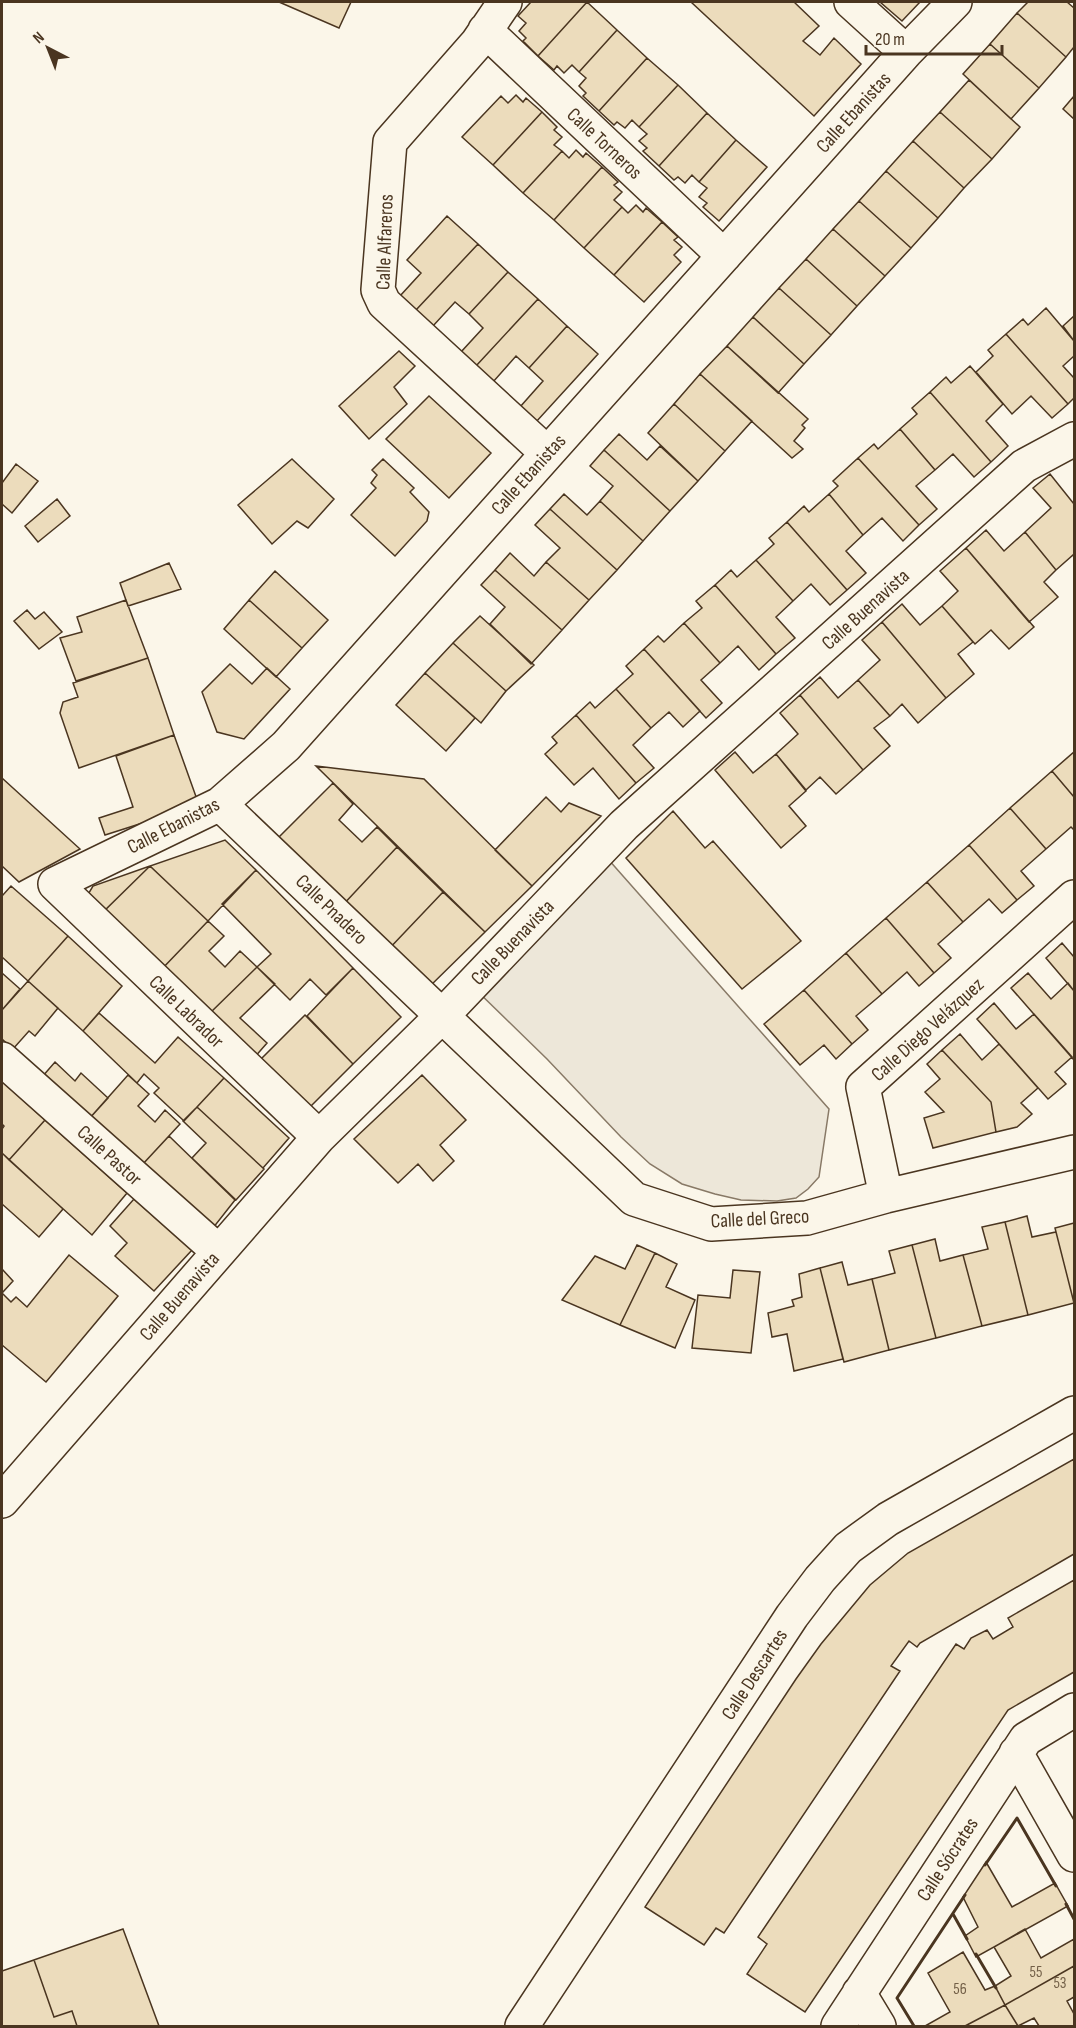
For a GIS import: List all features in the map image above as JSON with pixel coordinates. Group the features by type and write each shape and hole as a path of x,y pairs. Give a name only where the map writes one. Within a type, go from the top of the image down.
{"street":[{"name":"Calle Alfareros","path":"505,2 477,43 390,142 378,290 384,303 547,453"},
{"path":"851,2 906,52"},
{"name":"Calle Ebanistas","path":"55,884 220,804 286,746 906,52 955,2"},
{"name":"Calle Torneros","path":"485,30 724,256"},
{"name":"Calle Buenavista","path":"2,1501 319,1137 443,1015 624,825 1024,466 1074,439"},
{"name":"Calle Pnadero","path":"220,804 443,1015"},
{"name":"Calle Labrador","path":"55,884 319,1137"},
{"name":"Calle Diego Velázquez","path":"886,1196 863,1087 1074,897"},
{"name":"Calle del Greco","path":"443,1015 634,1199 711,1224 807,1218 886,1196 1074,1152"},
{"name":"Calle Pastor","path":"2,1059 218,1251"},
{"name":"Calle Descartes","path":"522,2026 792,1617 820,1579 848,1548 888,1519 1074,1413"},
{"name":"Calle Sócrates","path":"838,2026 1026,1739 1074,1710"},
{"path":"1016,1753 1074,1855"},
{"path":"859,1993 879,2026"}],"shaded area":[{"path":"600,850 829,1109 819,1177 796,1198 777,1201 741,1200 715,1194 682,1184 650,1164 471,985"}],"building":[{"path":"279,2 351,2 339,28"},
{"path":"531,2 587,2 538,56 523,41 526,38 519,31 526,23 518,16"},
{"path":"587,2 617,30 579,72 572,65 564,73 557,66 554,70 538,56"},
{"path":"691,2 794,2 819,26 803,41 820,55 834,38 861,64 814,116"},
{"path":"880,2 920,2 902,21"},
{"path":"1028,2 1067,2 1074,8 1074,47 1066,57 1017,13"},
{"path":"1017,13 1066,57 1039,88 990,44"},
{"path":"617,30 647,58 599,111 583,96 586,93 579,86 586,78 579,72"},
{"path":"990,44 1039,88 1011,119 963,74"},
{"path":"647,58 678,85 639,127 632,120 625,128 617,122 614,125 599,111"},
{"path":"969,80 1020,127 992,159 940,112"},
{"path":"678,85 707,113 659,166 643,151 647,148 639,141 647,134 639,127"},
{"path":"516,95 523,102 526,98 542,112 493,165 462,137 501,96 508,103"},
{"path":"1074,96 1074,119 1063,109"},
{"path":"542,112 557,127 554,130 562,137 554,145 562,151 523,193 493,165"},
{"path":"940,112 992,159 964,188 913,141"},
{"path":"707,113 736,140 699,182 692,175 685,183 678,177 674,180 659,166"},
{"path":"736,140 767,167 719,221 703,207 707,203 699,197 707,188 699,182"},
{"path":"913,141 964,188 938,218 886,171"},
{"path":"576,150 583,157 586,153 602,167 554,220 523,193 562,151 569,158"},
{"path":"602,167 618,182 614,185 622,192 614,200 622,207 584,248 554,220"},
{"path":"886,171 938,218 911,248 859,201"},
{"path":"859,201 911,248 885,276 833,229"},
{"path":"636,205 643,212 646,208 662,222 614,275 584,248 622,207 628,213"},
{"path":"447,216 478,244 416,310 400,296 421,273 407,260"},
{"path":"662,222 678,237 674,240 682,247 674,255 681,262 644,302 614,275"},
{"path":"833,229 885,276 857,306 806,259"},
{"path":"478,244 508,272 469,314 455,302 433,326 416,310"},
{"path":"806,259 857,306 831,335 779,288"},
{"path":"508,272 538,299 476,366 461,352 483,328 469,314"},
{"path":"779,288 831,335 804,364 753,317"},
{"path":"538,299 567,326 529,368 516,356 493,382 476,366"},
{"path":"1046,308 1074,341 1074,356 1063,366 1074,378 1074,398 1068,404 1006,334 1023,319 1028,325"},
{"path":"1074,316 1074,341 1063,326"},
{"path":"753,317 804,364 778,393 727,346"},
{"path":"567,326 598,354 536,422 520,407 543,381 529,368"},
{"path":"1006,334 1068,404 1052,418 1031,396 1012,414 976,372 993,356 988,350"},
{"path":"727,346 808,419 802,425 805,428 794,441 803,449 792,458 700,374"},
{"path":"399,351 415,366 394,387 407,404 369,439 339,406"},
{"path":"970,366 1003,404 986,421 1008,446 991,462 930,392 946,377 951,383"},
{"path":"700,374 752,421 725,451 674,404"},
{"path":"930,392 991,462 974,477 953,454 935,470 900,429 917,414 912,408"},
{"path":"429,396 491,453 449,498 386,439"},
{"path":"674,404 725,451 698,481 648,433"},
{"path":"900,429 935,470 916,486 937,509 919,525 858,458 874,444 878,449"},
{"path":"619,434 647,460 660,446 698,481 670,511 604,450"},
{"path":"604,450 670,511 643,541 600,501 613,486 590,466"},
{"path":"858,458 919,525 903,541 882,518 863,535 829,494 838,486 833,481"},
{"path":"292,459 334,499 308,528 297,521 272,544 238,505"},
{"path":"383,459 414,488 410,492 429,512 427,521 395,556 351,515 376,488 371,483 377,475 372,470"},
{"path":"16,464 38,481 12,513 2,504 2,483"},
{"path":"1050,474 1074,504 1074,557 1073,555 1056,570 1025,532 1051,508 1033,488"},
{"path":"564,494 587,515 600,501 643,541 617,570 550,509"},
{"path":"829,494 863,535 846,551 866,573 847,590 787,522 804,506 809,512"},
{"path":"57,499 70,516 38,542 25,526"},
{"path":"550,509 617,570 589,600 546,562 560,548 535,525"},
{"path":"787,522 847,590 830,605 811,584 793,601 756,560 774,544 769,538"},
{"path":"986,530 1004,551 1025,532 1056,570 1044,582 1058,597 1029,622 966,548"},
{"path":"966,548 1034,627 1009,649 991,630 975,644 942,606 958,591 940,571"},
{"path":"510,553 534,576 546,562 589,600 562,630 495,570"},
{"path":"756,560 793,601 776,617 795,638 776,654 715,585 731,570 737,577"},
{"path":"169,563 181,589 128,606 120,583"},
{"path":"495,570 562,630 531,664 490,624 505,607 481,585"},
{"path":"275,571 328,620 302,648 249,600"},
{"path":"715,585 776,654 759,670 738,646 720,663 684,623 702,608 696,601"},
{"path":"126,600 148,658 76,681 60,638 82,632 77,617"},
{"path":"249,600 302,648 276,677 224,629"},
{"path":"902,604 920,625 942,606 973,642 958,654 974,674 946,698 882,622"},
{"path":"27,610 35,619 44,612 62,632 39,649 14,621"},
{"path":"480,616 534,665 506,691 453,643"},
{"path":"882,622 946,698 918,723 902,704 890,716 858,680 880,660 862,640"},
{"path":"684,623 720,663 701,680 722,703 706,718 644,649 658,636 664,642"},
{"path":"453,643 506,691 481,723 425,673"},
{"path":"644,649 700,711 683,727 669,712 651,728 616,689 633,674 626,666"},
{"path":"148,658 174,735 79,768 60,713 63,702 78,697 73,683"},
{"path":"230,664 252,684 267,668 290,689 244,739 217,732 202,692"},
{"path":"425,673 475,718 446,751 396,705"},
{"path":"820,677 838,698 858,680 890,716 874,728 890,746 863,770 800,695"},
{"path":"616,689 651,728 633,745 654,768 636,783 576,715 590,702 595,708"},
{"path":"800,695 863,770 836,794 820,777 806,790 776,754 798,734 780,713"},
{"path":"576,715 636,783 619,799 593,768 574,785 545,754 557,743 552,737"},
{"path":"174,735 199,805 105,835 99,818 133,807 116,756"},
{"path":"735,752 753,773 776,754 806,791 789,806 806,826 781,848 715,770"},
{"path":"1074,752 1074,797 1052,771"},
{"path":"316,766 424,779 532,886 485,932"},
{"path":"1052,771 1074,797 1074,830 1071,827 1046,849 1010,808"},
{"path":"2,778 80,849 19,882 2,866"},
{"path":"333,783 353,804 339,820 362,842 377,827 397,847 341,907 275,841"},
{"path":"546,797 561,812 569,803 601,816 532,886 495,850"},
{"path":"1010,808 1046,849 1021,871 1034,886 1017,900 969,845"},
{"path":"673,811 705,848 713,841 801,941 742,989 626,858"},
{"path":"225,840 256,870 208,921 150,866"},
{"path":"969,845 1017,900 1002,913 989,899 963,922 927,882"},
{"path":"397,847 443,892 386,952 341,907"},
{"path":"150,866 208,921 160,971 99,916"},
{"path":"150,866 99,916 87,896 93,886"},
{"path":"256,870 353,968 326,995 310,979 290,1000 257,967 271,954 222,904"},
{"path":"927,882 963,922 938,944 951,958 934,973 886,918"},
{"path":"11,886 68,936 28,981 2,957 2,896"},
{"path":"443,892 485,932 425,991 386,952"},
{"path":"886,918 934,973 919,986 907,972 882,994 846,953"},
{"path":"208,921 224,936 209,951 225,967 240,951 257,967 208,1015 160,971"},
{"path":"68,936 122,986 83,1031 28,981"},
{"path":"1062,943 1074,957 1074,991 1046,958"},
{"path":"846,953 882,994 856,1016 868,1030 852,1044 804,990"},
{"path":"257,967 275,984 240,1018 267,1043 253,1059 208,1015"},
{"path":"353,968 401,1017 353,1064 307,1016"},
{"path":"2,973 20,989 2,1010"},
{"path":"1028,973 1051,999 1068,983 1074,991 1074,1060 1011,988"},
{"path":"28,981 58,1008 35,1036 29,1031 13,1049 2,1039 2,1010"},
{"path":"804,990 852,1044 836,1059 824,1045 800,1065 764,1024"},
{"path":"994,1003 1016,1029 1034,1014 1072,1057 1055,1072 1066,1084 1048,1099 977,1019"},
{"path":"99,1013 155,1063 178,1037 224,1078 184,1121 154,1093 159,1088 144,1074 137,1083 83,1031"},
{"path":"305,1015 353,1064 305,1112 257,1063"},
{"path":"960,1034 982,1060 999,1044 1038,1088 1021,1103 1032,1114 1017,1127 996,1132 991,1102 942,1050"},
{"path":"942,1050 991,1102 996,1132 933,1148 924,1118 944,1112 925,1092 940,1079 927,1064"},
{"path":"55,1062 75,1081 81,1073 108,1098 89,1119 42,1077"},
{"path":"128,1075 149,1094 138,1106 155,1122 165,1110 180,1124 142,1165 89,1119"},
{"path":"422,1075 466,1120 440,1145 454,1161 433,1181 418,1164 398,1183 354,1139"},
{"path":"224,1078 289,1138 263,1168 197,1107"},
{"path":"2,1081 45,1120 9,1160 2,1153 4,1126 2,1124"},
{"path":"197,1107 264,1169 236,1200 192,1158 206,1143 183,1121"},
{"path":"45,1120 127,1193 92,1235 9,1160"},
{"path":"169,1136 235,1200 213,1228 142,1165"},
{"path":"2,1153 63,1209 39,1237 2,1204"},
{"path":"134,1199 192,1250 154,1291 115,1256 127,1243 110,1226"},
{"path":"1027,1216 1032,1237 1056,1232 1074,1303 1028,1315 1005,1222"},
{"path":"1005,1222 1028,1315 982,1326 963,1255 988,1249 982,1227"},
{"path":"1074,1223 1074,1303 1055,1228"},
{"path":"935,1239 940,1261 963,1255 982,1326 936,1338 912,1245"},
{"path":"637,1245 655,1253 620,1325 562,1300 595,1256 625,1269"},
{"path":"912,1245 936,1338 889,1350 872,1279 895,1273 889,1251"},
{"path":"655,1253 677,1264 666,1287 695,1300 675,1348 620,1325"},
{"path":"69,1255 118,1296 46,1382 2,1345 2,1293 11,1302 16,1297 27,1307"},
{"path":"842,1262 848,1285 872,1279 889,1350 844,1362 820,1268"},
{"path":"820,1268 843,1359 794,1371 787,1334 772,1337 768,1313 794,1306 792,1300 802,1297 799,1274"},
{"path":"2,1269 13,1281 2,1293"},
{"path":"733,1270 760,1272 751,1353 692,1348 698,1295 730,1298"},
{"path":"1074,1459 1074,1554 920,1643 917,1647 909,1641 891,1666 900,1671 724,1933 716,1928 704,1945 645,1907 796,1679 821,1644 870,1585 908,1553"},
{"path":"1074,1580 1074,1672 1008,1710 805,2012 747,1974 767,1944 758,1937 956,1644 964,1649 971,1638 987,1630 993,1639 1013,1627 1008,1618"},
{"path":"986,1862 1012,1907 1055,1883 1068,1906 976,1957 965,1936 978,1927 963,1897"},
{"path":"123,1929 159,2026 2,2026 2,1971"},
{"path":"1025,1929 1041,1958 1074,1939 1074,1966 1005,2005 995,1986 1011,1976 994,1947"},
{"path":"963,1952 985,1990 995,1986 1005,2005 965,2026 925,2026 950,2012 928,1973"},
{"path":"34,1960 54,2017 72,2011 77,2026 2,2026 2,1971"},
{"path":"1074,1966 1074,1997 1067,2001 1074,2014 1074,2026 1039,2026 1034,2018 1018,2026 1005,2005"},
{"path":"1005,2005 1018,2026 965,2026"}],"wall":[{"path":"985,1865 1017,1818 1056,1886"},
{"path":"914,2026 897,1998 965,1895"},
{"path":"1066,1904 1074,1919"},
{"path":"953,1914 967,1939"},
{"path":"976,1954 996,1988"}]}
